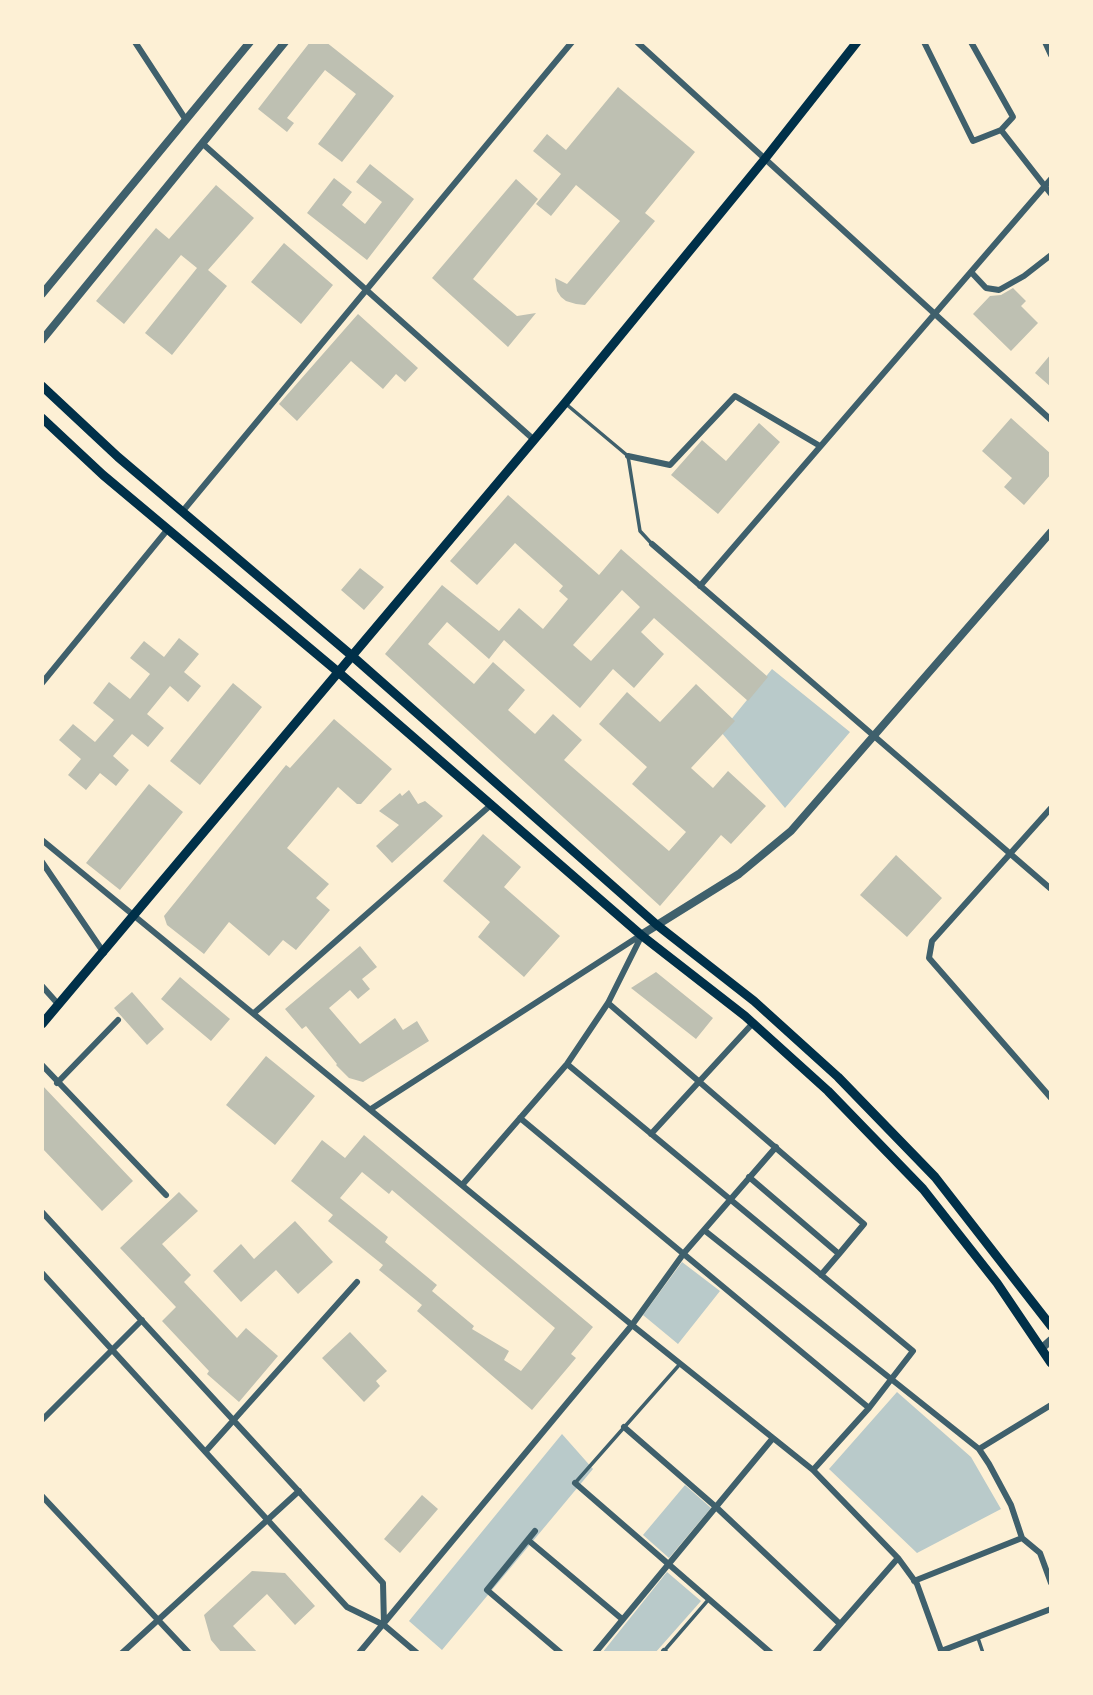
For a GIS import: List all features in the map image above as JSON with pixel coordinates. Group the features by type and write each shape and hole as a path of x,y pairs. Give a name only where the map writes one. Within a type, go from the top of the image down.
{"main road":[{"path":"42,1024 565,402 764,160 856,42"},
{"path":"42,386 118,457 351,655 657,925 754,1001 838,1077 935,1177 1051,1326"},
{"path":"42,418 103,475 337,671 641,935 753,1023 828,1091 923,1189 997,1283 1051,1363"}],"street":[{"path":"135,42 186,120"},
{"path":"42,295 250,42"},
{"path":"42,340 285,42"},
{"path":"182,512 572,42"},
{"path":"637,42 1051,420"},
{"path":"924,42 973,141 1001,130 1013,117 971,42"},
{"path":"1045,42 1051,55"},
{"path":"1001,130 1051,194"},
{"path":"203,144 533,438"},
{"path":"701,586 1051,179"},
{"path":"971,272 986,288 999,290 1024,276 1051,255"},
{"path":"628,456 670,465 735,396 820,446"},
{"path":"42,683 168,529"},
{"path":"372,1109 738,874 791,831 1051,532"},
{"path":"652,544 1051,889"},
{"path":"254,1013 492,804"},
{"path":"1051,808 932,941 929,958 1051,1098"},
{"path":"42,840 632,1325 813,1470 898,1558 914,1581 942,1652 1051,1609"},
{"path":"42,862 104,953"},
{"path":"463,1184 567,1064 608,1003 641,935"},
{"path":"42,985 58,1004"},
{"path":"608,1003 864,1224 821,1275"},
{"path":"57,1083 118,1020"},
{"path":"651,1134 753,1023"},
{"path":"567,1064 913,1351 869,1408 813,1470"},
{"path":"42,1065 166,1195"},
{"path":"520,1118 869,1408"},
{"path":"359,1653 632,1325 684,1253 775,1147"},
{"path":"749,1177 839,1254"},
{"path":"42,1212 383,1583 384,1625"},
{"path":"704,1230 979,1449 1011,1505 1022,1538 1040,1553 1051,1583"},
{"path":"42,1273 347,1607 384,1625 417,1653"},
{"path":"206,1451 357,1282"},
{"path":"42,1420 142,1321"},
{"path":"1042,1348 1051,1340"},
{"path":"979,1449 1051,1405"},
{"path":"624,1427 716,1507 840,1624"},
{"path":"595,1653 773,1438"},
{"path":"575,1483 771,1653"},
{"path":"122,1653 299,1491"},
{"path":"42,1496 189,1653"},
{"path":"535,1531 487,1590 561,1653"},
{"path":"914,1581 1022,1538"},
{"path":"528,1540 622,1619"},
{"path":"815,1653 898,1558"}],"lane":[{"path":"565,402 628,456 640,530 652,544"},
{"path":"575,1483 680,1364"},
{"path":"664,1652 709,1600"},
{"path":"977,1636 983,1653"}],"shaded area":[{"path":"772,669 850,732 785,808 721,732"},
{"path":"682,1262 720,1291 678,1344 643,1315"},
{"path":"897,1392 971,1457 1001,1509 917,1553 829,1469"},
{"path":"562,1434 593,1469 442,1650 409,1621"},
{"path":"685,1485 711,1508 669,1558 643,1535"},
{"path":"667,1572 701,1601 655,1653 602,1653"}],"building":[{"path":"310,42 326,42 394,96 342,162 318,144 356,94 325,70 287,118 294,123 287,132 258,109"},
{"path":"618,87 695,152 645,213 655,221 585,305 576,304 561,297 555,278 567,284 620,221 576,185 551,216 536,204 561,174 533,151 547,134 566,150"},
{"path":"370,164 414,199 367,260 307,213 334,178 352,192 342,205 365,224 382,202 356,182"},
{"path":"516,179 538,199 473,279 517,316 536,313 508,347 432,278"},
{"path":"216,185 254,218 208,270 227,286 172,355 145,333 197,268 181,255 124,324 96,301 156,228 169,239"},
{"path":"284,243 333,285 301,324 251,282"},
{"path":"1013,288 1026,301 1021,306 1038,323 1011,351 973,314 990,296 1001,295"},
{"path":"358,314 418,368 405,382 396,374 383,389 351,361 297,421 279,404"},
{"path":"1051,354 1051,387 1035,373"},
{"path":"1011,418 1051,454 1051,474 1024,505 1004,487 1012,478 982,451"},
{"path":"759,423 780,442 718,514 671,475 702,440 726,461"},
{"path":"508,495 599,575 621,549 768,677 748,701 654,618 641,632 664,654 634,688 613,669 580,708 504,640 489,659 447,622 428,644 474,684 493,662 525,690 508,710 535,734 553,714 582,740 564,760 669,851 686,832 632,784 647,767 599,724 627,692 660,722 696,684 735,721 691,768 713,788 728,771 766,806 731,844 721,835 660,906 385,654 442,585 499,631 519,608 543,629 568,599 559,591 563,586 515,543 477,585 450,561","holes":["622,590 640,607 591,661 573,645"]},
{"path":"360,568 384,587 364,610 341,590"},
{"path":"179,638 199,654 184,672 201,686 188,702 170,686 147,714 164,728 148,747 132,734 113,756 129,770 116,786 100,773 86,790 68,775 81,759 59,740 73,724 95,742 114,720 93,703 109,682 130,699 150,674 130,658 144,641 164,657"},
{"path":"233,683 262,707 200,785 170,761"},
{"path":"334,719 392,769 361,804 357,804 338,787 287,848 329,884 316,898 330,910 296,950 283,940 269,956 229,922 204,954 167,925 164,916 286,765 290,768"},
{"path":"149,784 183,812 120,890 86,863"},
{"path":"409,790 418,804 425,801 443,816 392,863 376,846 399,825 379,811 400,793 402,796"},
{"path":"483,834 521,867 504,887 560,936 524,977 478,937 490,922 443,881"},
{"path":"896,855 942,898 907,937 860,895"},
{"path":"360,946 377,967 362,979 370,989 358,999 350,990 329,1008 360,1044 395,1018 403,1030 417,1021 429,1041 363,1082 349,1078 306,1026 302,1029 285,1009"},
{"path":"656,972 713,1018 696,1039 631,988"},
{"path":"180,977 230,1019 211,1041 161,999"},
{"path":"132,992 164,1029 147,1045 114,1008"},
{"path":"266,1056 315,1096 275,1145 226,1105"},
{"path":"42,1085 133,1181 102,1211 42,1148"},
{"path":"364,1135 593,1327 571,1354 576,1358 532,1410 417,1311 422,1305 379,1270 383,1265 328,1221 333,1215 291,1181 322,1140 345,1158","holes":["362,1172 389,1194 392,1190 555,1328 521,1371 504,1360 509,1351 472,1329 474,1326 432,1291 437,1285 385,1242 388,1237 340,1198"]},
{"path":"179,1192 198,1211 162,1244 191,1275 184,1282 237,1338 246,1328 278,1356 239,1402 207,1374 209,1371 162,1321 176,1307 120,1248"},
{"path":"295,1221 333,1262 298,1294 276,1270 241,1302 213,1271 241,1244 254,1259"},
{"path":"350,1332 387,1371 376,1381 380,1386 364,1402 322,1358"},
{"path":"422,1495 438,1509 400,1553 384,1539"},
{"path":"252,1571 285,1573 315,1606 295,1625 267,1594 233,1626 258,1653 222,1653 211,1640 204,1615"}]}
